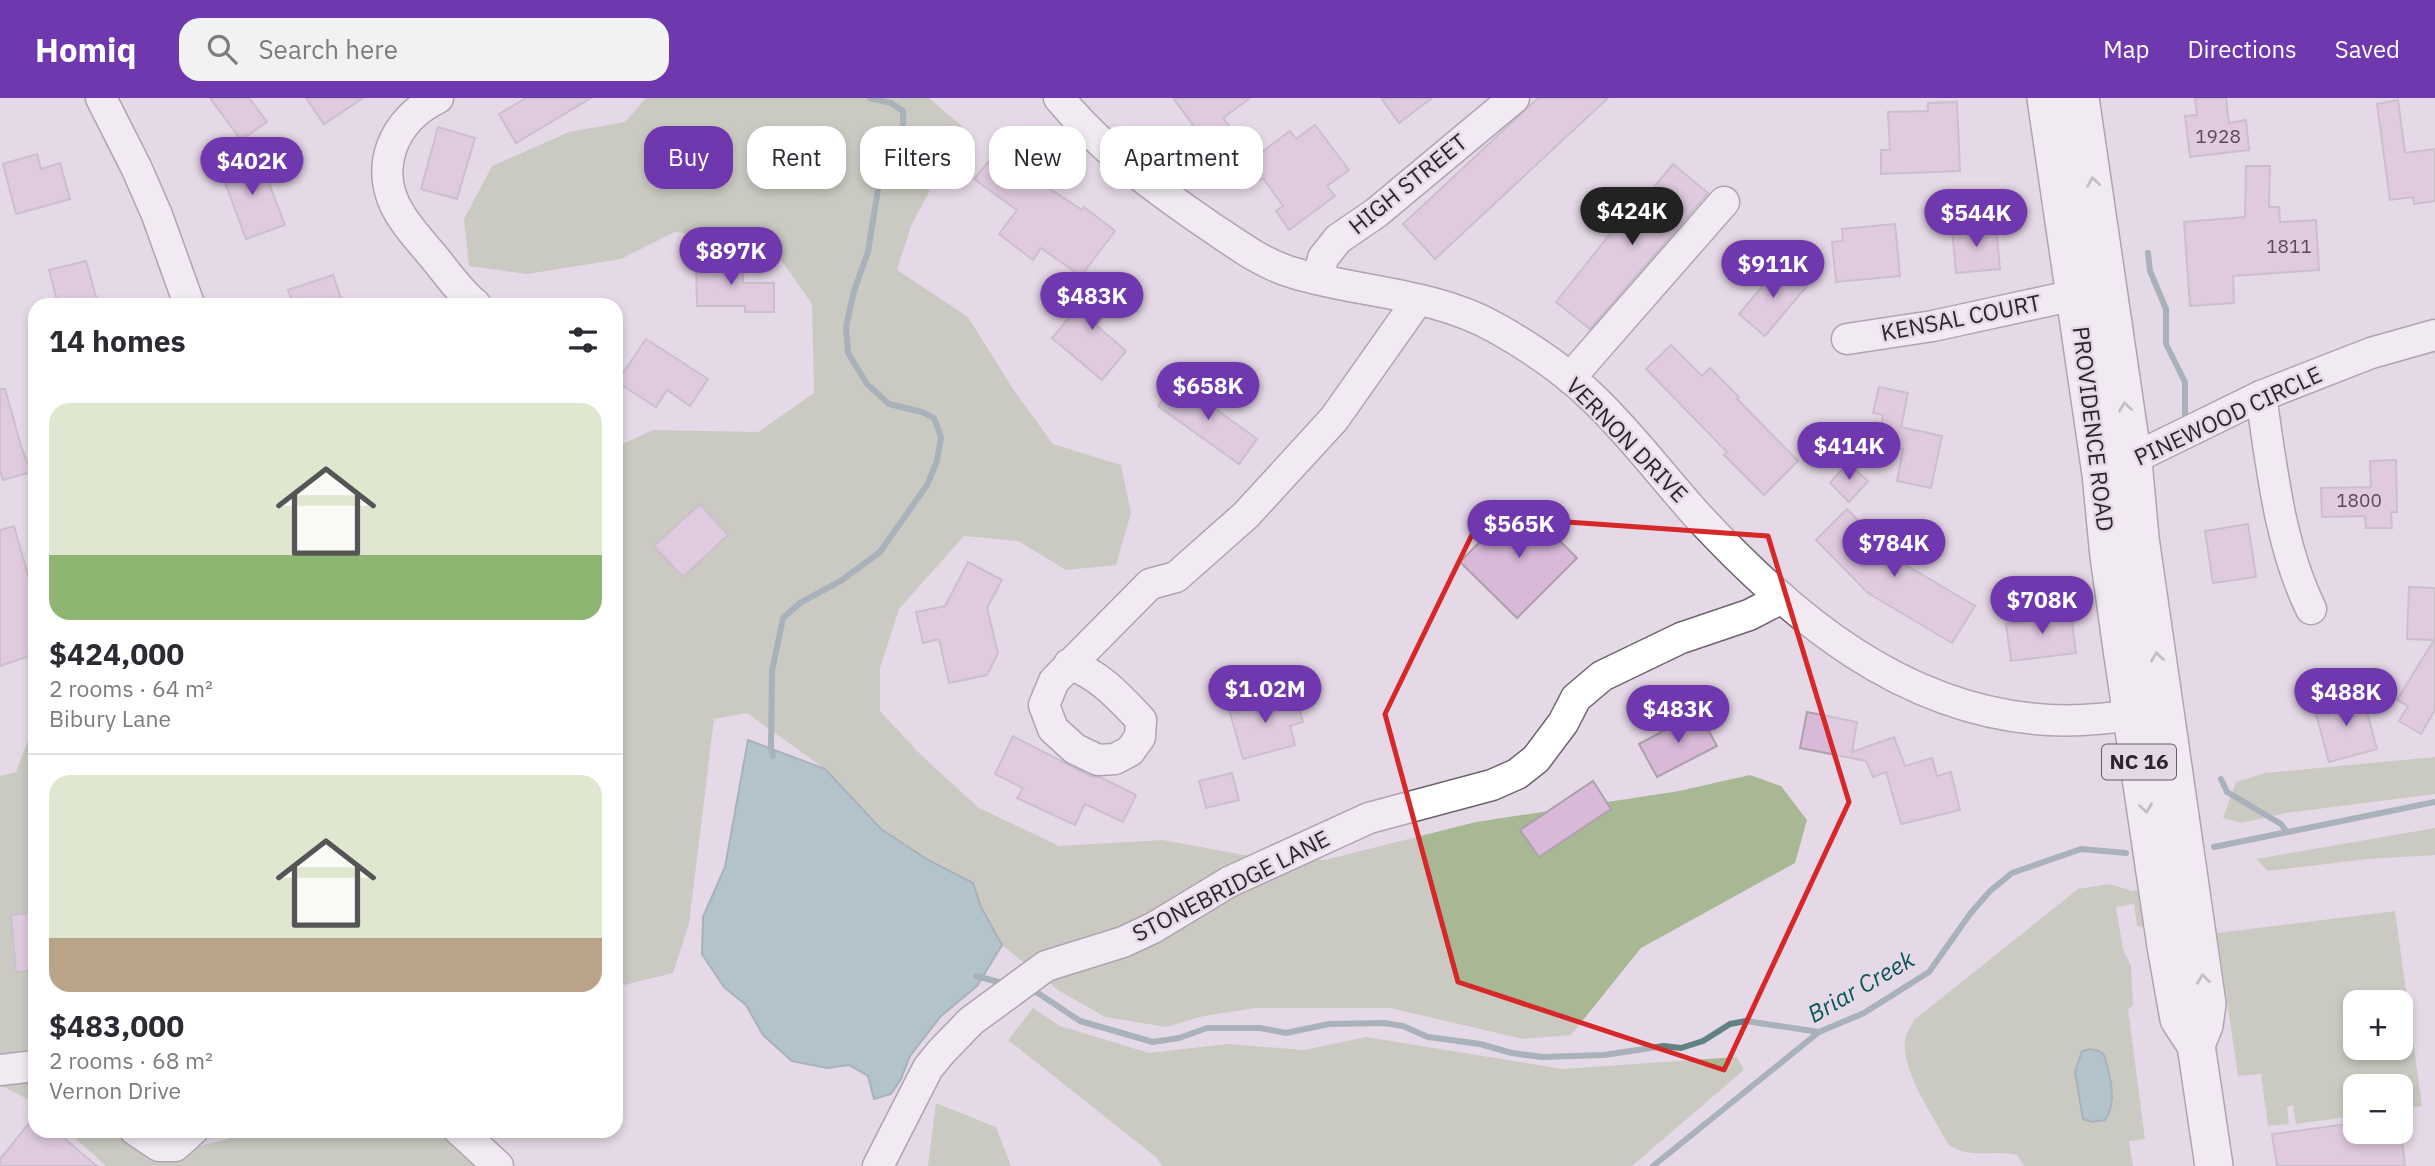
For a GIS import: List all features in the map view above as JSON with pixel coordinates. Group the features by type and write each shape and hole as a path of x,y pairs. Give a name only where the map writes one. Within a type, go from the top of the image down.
{"main road":[{"name":"PROVIDENCE ROAD","path":"2046,98 2075,295 2117,467"},
{"name":"PROVIDENCE ROAD","path":"2080,98 2117,467 2109,556 2148,713 2176,1007 2184,1029 2196,1045 2214,1166"}],"street":[{"path":"101,98 153,205 187,298"},
{"path":"438,98 409,117 392,145 388,162 391,194 399,214 469,298"},
{"name":"VERNON DRIVE","path":"1059,98 1101,143 1163,194 1261,259 1290,272 1418,300 1463,313 1493,326 1542,357 1570,378 1619,425 1697,515 1782,598 1825,634 1865,661 1906,684 1951,702 2009,715 2051,720 2148,713"},
{"name":"HIGH STREET","path":"1318,279 1323,258 1338,239 1376,213 1514,98"},
{"path":"1570,378 1724,202"},
{"name":"KENSAL COURT","path":"1847,339 1933,326 2075,295"},
{"path":"1069,664 1150,584 1176,578 1246,515 1334,419 1418,300"},
{"name":"PINEWOOD CIRCLE","path":"2117,467 2260,396 2371,353 2435,335"},
{"path":"2260,396 2278,509 2297,579 2311,609"},
{"name":"STONEBRIDGE LANE","path":"878,1166 928,1068 952,1038 1046,966 1123,942 1153,928 1229,882 1369,818 1492,785 1517,774 1536,759 1563,723 1576,698 1602,676 1681,638 1749,615 1782,598"},
{"path":"0,1070 28,1067"},
{"path":"147,1138 159,1146 175,1146 184,1138"},
{"path":"468,1138 498,1166"}],"highlighted area":[{"path":"1481,516 1768,536 1849,802 1724,1070 1458,982 1385,714"}],"shaded area":[{"path":"646,98 929,98 962,126 860,126 860,189 930,189 911,226 897,270 968,317 1015,392 1053,444 1121,465 1131,513 1116,565 1066,570 1018,541 964,536 899,609 880,668 880,711 922,756 979,808 1059,846 1163,840 1244,855 1325,860 1476,822 1679,791 1750,775 1781,786 1807,820 1795,863 1641,948 1571,1035 1523,1039 1390,1008 1256,1008 1204,1016 1166,1027 1105,1017 1058,990 1002,945 981,907 973,883 928,860 881,829 825,769 747,713 714,719 689,924 673,973 623,985 623,444 653,430 758,432 814,393 812,304 769,243 675,232 621,259 527,274 469,266 464,219 492,166 569,132 625,122"},
{"path":"748,740 825,769 881,829 928,860 973,883 981,907 1002,945 977,986 941,1016 910,1056 901,1079 891,1094 874,1099 868,1076 849,1065 827,1068 792,1061 763,1035 746,1005 724,987 702,954 703,917 725,867"},
{"path":"28,741 28,1099 0,1085 0,776 16,772"},
{"path":"2435,757 2435,794 2286,813 2242,823 2223,818 2236,782 2265,773"},
{"path":"2435,828 2435,855 2368,859 2268,871 2256,859"},
{"path":"2110,884 2132,891 2139,890 2144,928 2137,926 2134,904 2116,907 2123,949 2131,966 2133,1005 2128,1009 2145,1139 2129,1141 2133,1166 2024,1166 2017,1155 1972,1153 1956,1149 1948,1144 1908,1066 1905,1038 1914,1020 2078,889"},
{"path":"2395,911 2406,990 2343,990 2343,1060 2413,1060 2413,1041 2422,1106 2413,1107 2413,1074 2343,1074 2343,1118 2296,1124 2293,1105 2287,1107 2289,1124 2268,1126 2261,1074 2238,1076 2217,933"},
{"path":"1033,1008 1060,1026 1149,1053 1227,1044 1304,1050 1366,1037 1562,1069 1737,1057 1744,1070 1632,1166 1162,1166 1157,1158 1008,1040"},
{"path":"2090,1049 2104,1055 2112,1097 2105,1120 2092,1122 2083,1119 2075,1072 2082,1051"},
{"path":"936,1103 996,1127 1011,1166 928,1166"},
{"path":"75,1138 127,1138 149,1148 165,1150 196,1147 232,1138 446,1138 478,1166 106,1166"}],"building":[{"path":"210,98 249,98 267,122 241,140"},
{"path":"306,98 363,98 324,124"},
{"path":"526,98 591,98 516,143 499,114"},
{"path":"1173,98 1250,98 1223,118 1229,126 1193,125"},
{"path":"1381,98 1432,98 1399,123"},
{"path":"1538,98 1608,98 1435,259 1403,224"},
{"path":"2195,98 2226,98 2229,123 2246,120 2249,150 2190,157 2185,116 2197,115"},
{"path":"2398,100 2405,153 2435,149 2435,201 2414,204 2413,197 2390,200 2377,104"},
{"path":"1957,102 1960,171 1881,174 1881,150 1890,150 1888,112 1928,111 1928,103"},
{"path":"1315,125 1349,170 1327,186 1335,196 1289,230 1276,211 1283,206 1263,178 1263,151 1290,131 1296,139"},
{"path":"438,127 475,138 457,199 421,189"},
{"path":"37,154 41,169 60,163 70,199 16,214 3,164"},
{"path":"258,155 285,225 246,239 220,169"},
{"path":"989,161 989,189 1050,189 1082,210 1084,207 1115,231 1081,276 1041,248 1033,260 999,234 1017,210 975,180"},
{"path":"1673,164 1708,193 1590,329 1556,302 1614,229 1617,232"},
{"path":"2246,166 2270,166 2269,207 2279,207 2280,222 2316,220 2319,270 2233,276 2234,303 2190,306 2184,222 2245,217"},
{"path":"1895,224 1900,276 1836,282 1832,242 1843,241 1842,229"},
{"path":"1996,226 2000,269 1956,273 1952,229"},
{"path":"743,259 743,283 774,283 774,312 745,312 745,306 697,306 696,260"},
{"path":"86,261 96,298 56,298 49,270"},
{"path":"1781,264 1807,286 1765,336 1739,314"},
{"path":"333,275 341,298 291,298 288,290"},
{"path":"1102,278 1122,294 1096,325 1126,351 1102,380 1052,338"},
{"path":"646,339 708,379 690,406 667,390 656,407 623,386 623,373"},
{"path":"1671,345 1702,376 1710,368 1798,461 1764,495 1724,455 1727,452 1646,369"},
{"path":"1177,381 1257,439 1239,464 1158,406"},
{"path":"1879,387 1908,393 1901,427 1942,436 1931,488 1897,481 1903,449 1878,444 1883,415 1873,413"},
{"path":"0,389 5,389 28,464 28,473 3,480 0,471"},
{"path":"2396,460 2397,512 2391,512 2392,528 2366,528 2365,516 2322,517 2321,488 2371,487 2370,461"},
{"path":"1848,463 1868,481 1849,502 1830,483"},
{"path":"1520,501 1577,558 1517,618 1460,562"},
{"path":"700,504 728,535 683,577 654,546"},
{"path":"1847,509 1896,559 1975,606 1952,643 1868,593 1816,540"},
{"path":"2248,524 2256,577 2213,583 2205,531"},
{"path":"14,526 28,575 28,656 0,666 0,530"},
{"path":"968,562 1002,580 987,608 998,653 987,675 949,683 939,639 923,643 916,612 945,606"},
{"path":"2409,587 2435,588 2435,710 2421,734 2399,721 2408,706 2397,700 2434,640 2407,639"},
{"path":"2055,606 2057,616 2071,614 2076,653 2011,661 2006,624 2032,621 2030,609"},
{"path":"2362,694 2377,749 2329,762 2314,707"},
{"path":"1281,695 1283,701 1296,698 1303,722 1290,726 1295,745 1243,759 1229,709"},
{"path":"1699,712 1717,746 1657,777 1639,744"},
{"path":"1807,712 1857,722 1852,752 1894,737 1905,766 1932,758 1937,776 1951,772 1960,810 1901,824 1886,772 1873,777 1866,761 1800,748"},
{"path":"1013,736 1090,776 1100,777 1136,795 1123,822 1085,804 1075,825 1017,798 1023,788 995,774"},
{"path":"1232,773 1239,800 1206,808 1199,781"},
{"path":"1593,781 1611,809 1539,857 1520,830"},
{"path":"28,914 28,971 16,972 11,915"},
{"path":"28,1125 28,1138 64,1138 97,1166 0,1166 0,1159"},
{"path":"2343,1125 2343,1144 2402,1144 2405,1166 2277,1166 2272,1134"}],"waterway":[{"path":"773,756 772,671 783,618 800,603 842,580 880,552 927,485 937,461 941,437 934,418 922,412 889,404 867,384 848,353 846,327 854,291 868,252 880,177 903,128 903,111 891,103 870,98"},
{"path":"2148,253 2150,271 2166,309 2166,344 2185,382 2185,414"},
{"path":"2221,779 2227,792 2281,824 2286,831"},
{"name":"Briar Creek","path":"2214,847 2435,802"},
{"name":"Briar Creek","path":"1653,1166 1819,1032 1864,1013 1929,972 1970,914 1990,891 2012,873 2081,849 2126,853"},
{"path":"976,976 1006,984"},
{"path":"1030,991 1038,993 1080,1021 1153,1042 1179,1038 1207,1028 1260,1028 1286,1033 1329,1024 1384,1023 1403,1026 1428,1037 1542,1057 1604,1055 1664,1046 1681,1048 1703,1041 1730,1024 1746,1021 1819,1032"}]}
